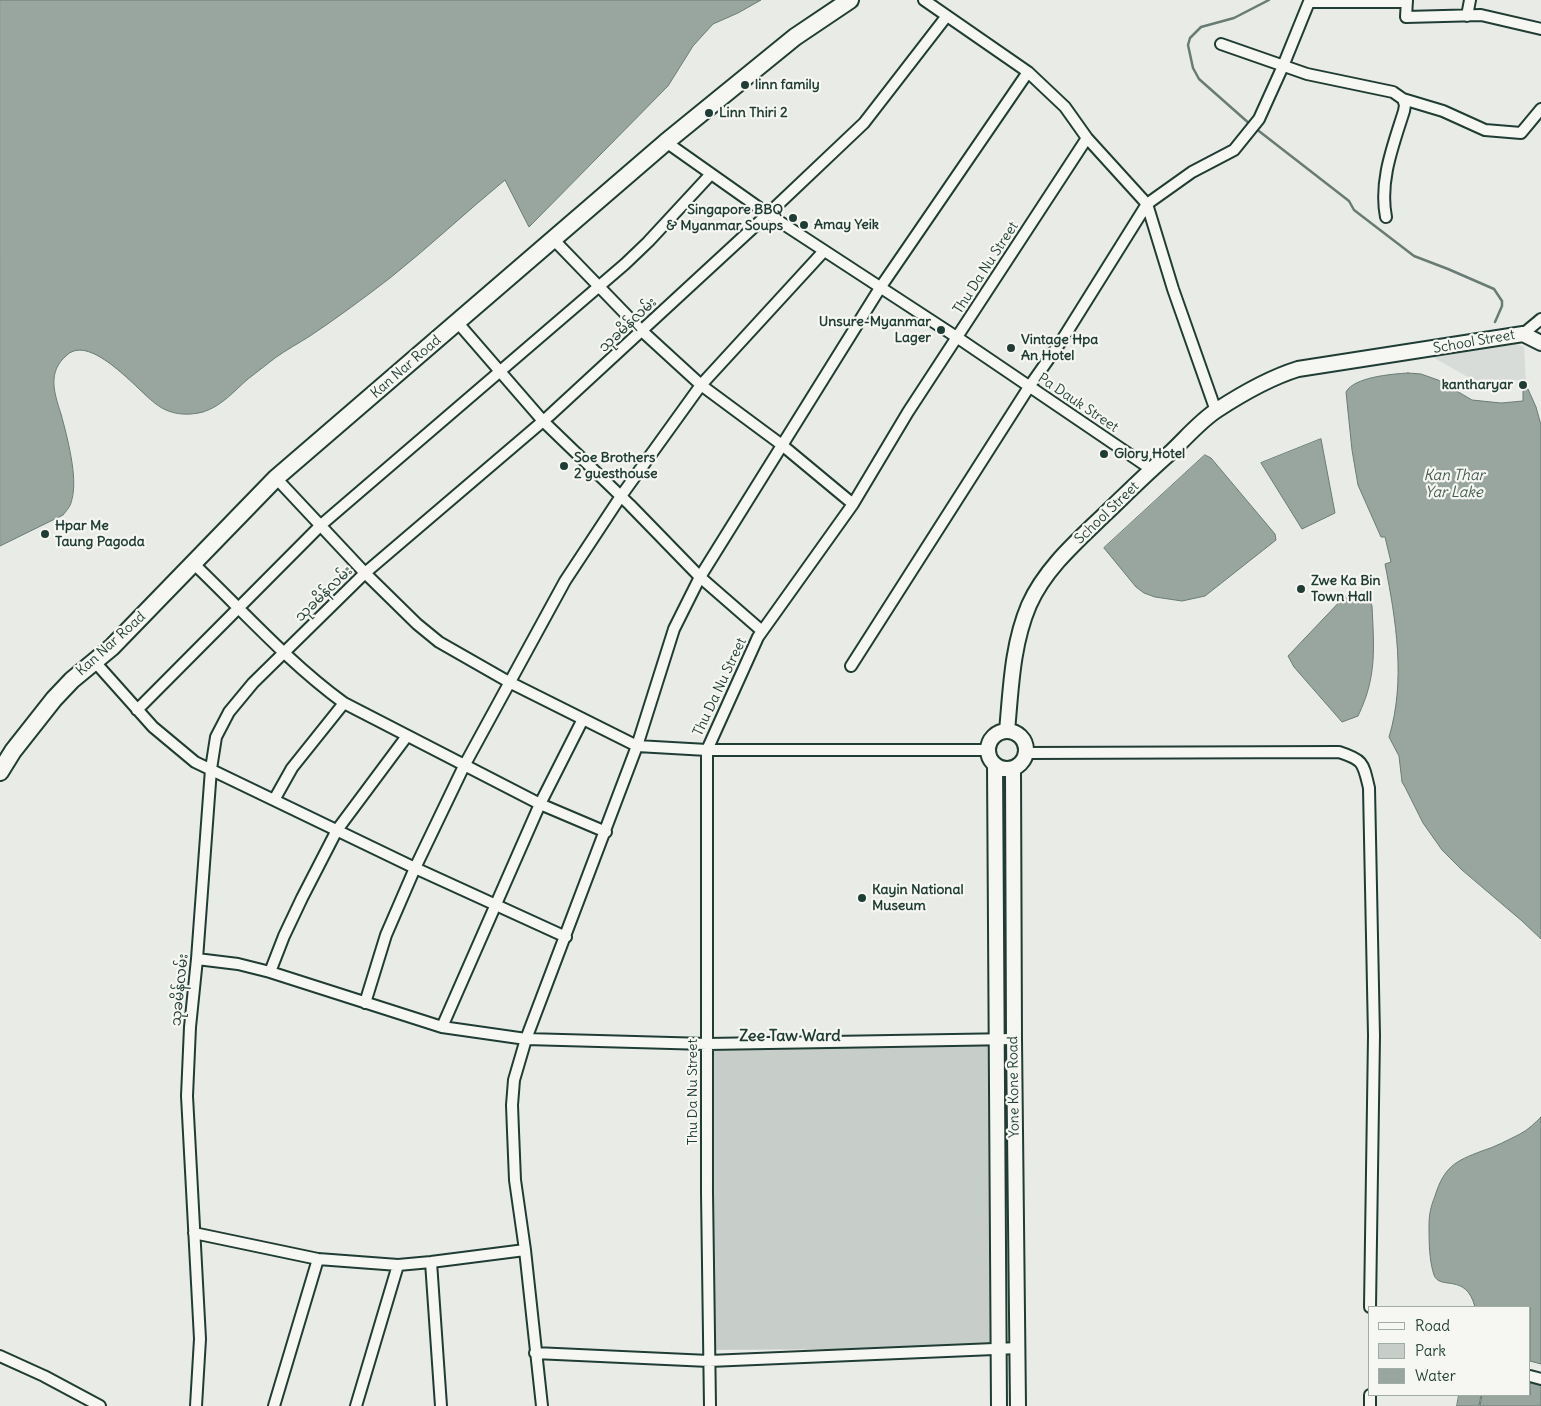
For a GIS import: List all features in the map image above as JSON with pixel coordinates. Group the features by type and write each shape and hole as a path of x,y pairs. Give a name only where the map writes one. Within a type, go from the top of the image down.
{"main road":[{"name":"Kan Nar Road","path":"0,772 13,751 54,699 72,680 95,662 194,564 276,478 666,142 795,37 850,0"}],"street":[{"path":"924,0 1028,72 1065,107 1087,138 1147,204 1173,289 1216,411"},
{"path":"1467,16 1470,0"},
{"path":"852,666 1029,387 1062,340 1147,204 1192,172 1234,150 1259,119 1309,2 1407,1 1406,16 1481,15 1541,29"},
{"name":"သုခမိန်လမ်း","path":"196,1406 200,1339 187,1096 190,1026 197,959 211,769 216,738 229,712 253,683 366,573 543,421 864,123 946,16"},
{"path":"1221,44 1307,74 1393,92 1403,99 1443,111 1485,130 1521,133 1541,109"},
{"path":"542,1406 515,1180 512,1105 514,1080 526,1039 637,746 674,629 700,577 880,288 1028,72"},
{"path":"1386,217 1384,189 1390,156 1404,112 1403,99"},
{"name":"Thu Da Nu Street","path":"710,1406 706,1044 706,750 758,637 853,504 908,412 1087,138"},
{"name":"Pa Dauk Street","path":"666,142 768,214 958,338 1152,469"},
{"path":"137,710 321,526 599,287 648,242 711,174"},
{"path":"553,239 642,331 701,385 782,445 853,504"},
{"path":"365,1003 386,935 415,868 464,766 565,581 620,496 701,385 824,251"},
{"path":"1518,334 1541,319"},
{"path":"458,323 543,421 700,577 762,631"},
{"name":"School Street","path":"1007,730 1015,647 1022,624 1034,597 1053,568 1076,542 1216,411 1265,381 1298,369 1518,334 1541,343"},
{"path":"276,478 366,573 417,624 439,642 510,682 637,746 706,750 988,750"},
{"path":"194,564 283,653 344,703 540,804 606,832"},
{"path":"95,662 153,727 195,762 415,868 566,936"},
{"path":"274,800 292,768 344,703"},
{"path":"442,1028 540,804 584,719"},
{"path":"1007,730 1019,735 1023,740 1025,753 1023,759 1013,768 1007,769 995,765 991,761 988,750 991,738 995,734 1007,730"},
{"path":"270,972 284,936 337,830 407,736"},
{"path":"1025,753 1339,752 1353,756 1364,765 1369,788 1374,1036 1370,1306"},
{"path":"995,765 999,1406"},
{"name":"Yone Kone Road","path":"1013,768 1018,1406"},
{"path":"996,894 1013,895"},
{"path":"197,959 238,964 270,972 442,1028 526,1039 706,1044 1014,1039"},
{"path":"194,1233 318,1259 398,1265 524,1250"},
{"path":"274,1406 318,1259"},
{"path":"431,1262 441,1406"},
{"path":"356,1406 398,1265"},
{"path":"535,1352 710,1361 1018,1348"},
{"path":"0,1356 44,1376 100,1406"}],"shaded area":[{"path":"1510,341 1524,347 1526,380 1473,380 1429,355"}],"green space":[{"path":"997,1039 999,1348 707,1350 707,1044"}],"water":[{"path":"0,0 761,0 713,24 693,46 668,86 529,227 505,180 390,278 310,336 275,358 222,402 210,409 191,414 179,414 161,408 127,377 101,358 89,352 77,350 67,355 57,368 54,375 54,383 73,468 74,480 71,504 63,515 0,546"},
{"name":"Kan Thar Yar Lake","path":"1421,374 1438,380 1472,400 1501,403 1523,401 1523,390 1528,389 1541,425 1541,939 1462,870 1442,850 1423,823 1402,782 1399,756 1389,737 1394,716 1398,672 1396,629 1385,564 1391,562 1385,537 1381,537 1358,485 1346,392 1350,387 1365,380 1383,375"},
{"path":"1321,439 1335,513 1302,529 1261,463"},
{"path":"1205,455 1211,458 1275,534 1276,540 1205,596 1182,601 1155,597 1144,593 1136,587 1104,548"},
{"path":"1350,593 1364,596 1372,606 1373,662 1368,688 1358,716 1342,722 1294,667 1288,656"},
{"path":"1541,1117 1541,1364 1531,1361 1531,1306 1475,1306 1466,1289 1437,1280 1431,1263 1429,1244 1431,1207 1442,1178 1452,1166 1465,1158 1523,1132"},
{"path":"1531,1380 1541,1382 1541,1406 1480,1406 1482,1396 1531,1396"},
{"path":"1459,1396 1481,1396 1479,1406 1457,1406"}],"waterway":[{"path":"1251,125 1199,79 1193,68 1188,45 1190,38 1201,27 1234,18 1269,0"},
{"path":"1255,128 1349,201 1354,210 1414,256 1494,289 1502,301 1502,306 1495,322"}],"place":[{"name":"linn family","path":"745,85"},
{"name":"Linn Thiri 2","path":"709,113"},
{"name":"Singapore BBQ & Myanmar Soups","path":"793,218"},
{"name":"Amay Yeik","path":"804,225"},
{"name":"Unsure-Myanmar Lager","path":"941,330"},
{"name":"Vintage Hpa An Hotel","path":"1011,348"},
{"name":"kantharyar","path":"1523,385"},
{"name":"Glory Hotel","path":"1104,454"},
{"name":"Soe Brothers 2 guesthouse","path":"564,466"},
{"name":"Hpar Me Taung Pagoda","path":"45,534"},
{"name":"Zwe Ka Bin Town Hall","path":"1301,589"},
{"name":"Kayin National Museum","path":"862,898"}],"district":[{"name":"Zee Taw Ward","path":"790,1036"}]}
